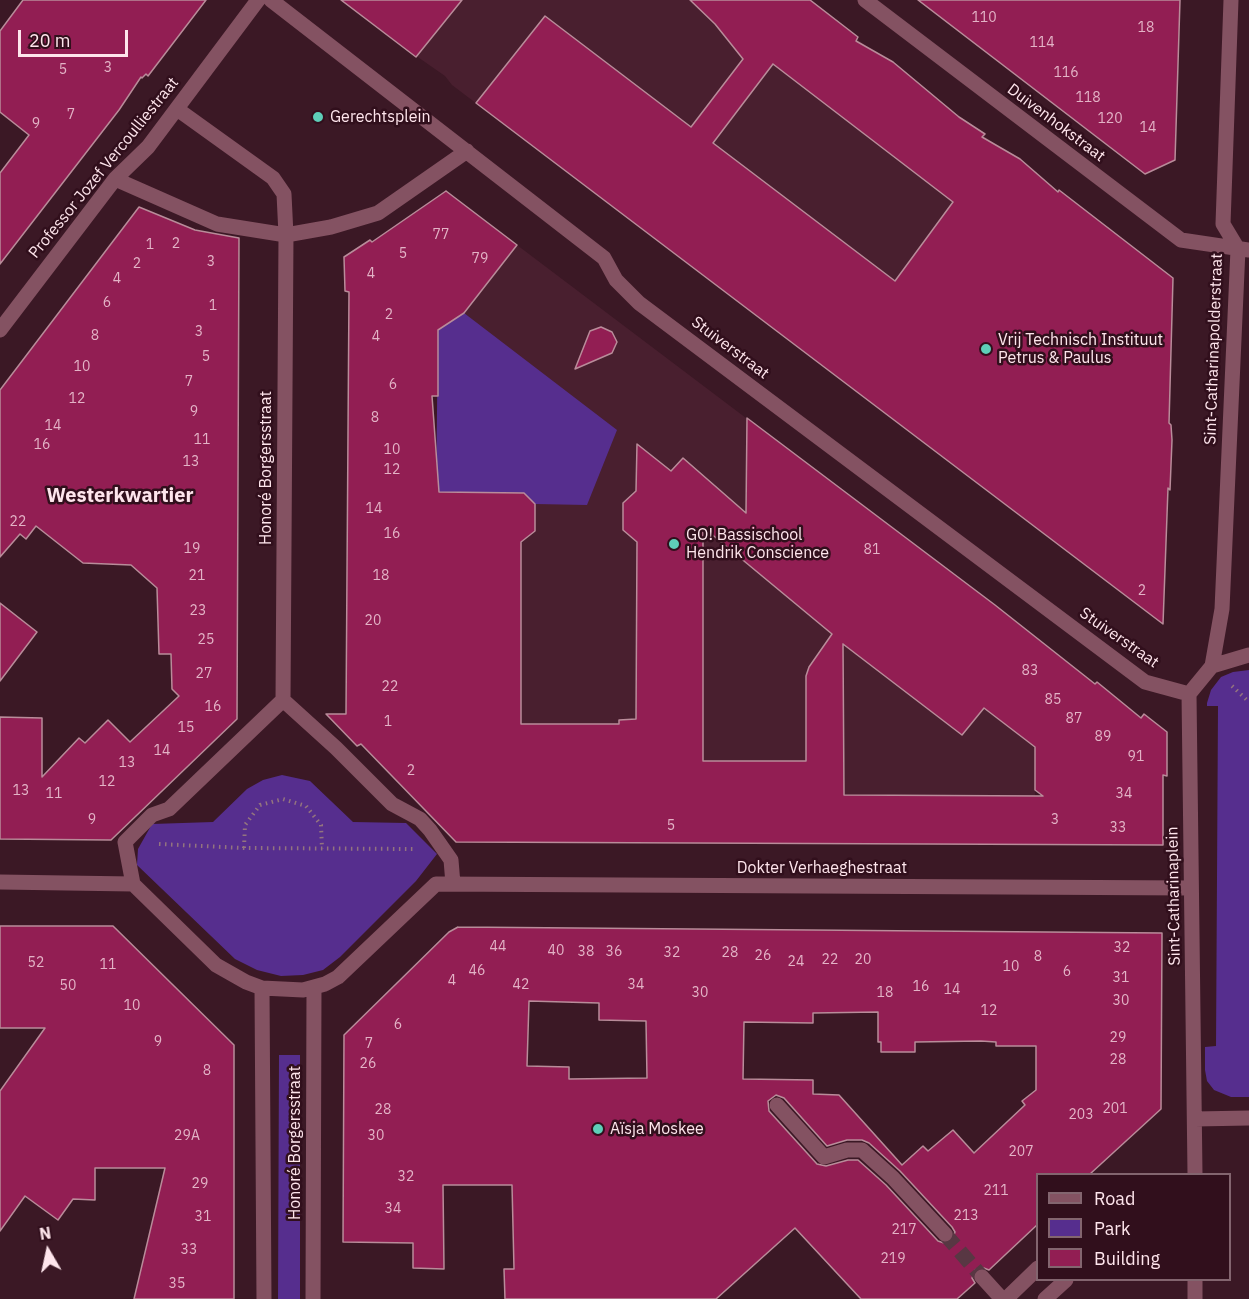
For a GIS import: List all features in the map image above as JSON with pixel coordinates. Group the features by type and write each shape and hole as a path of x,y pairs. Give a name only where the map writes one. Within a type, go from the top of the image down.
{"street":[{"name":"Professor Jozef Vercoulliestraat","path":"0,330 115,179 148,147 258,0"},
{"name":"Stuiverstraat","path":"271,0 604,258 616,280 649,310 1145,682 1189,694"},
{"name":"Duivenhokstraat","path":"865,0 1181,240 1243,250"},
{"name":"Sint-Catharinapolderstraat","path":"1212,666 1222,609 1243,250 1224,224 1231,0"},
{"path":"177,109 273,178 284,194 285,235"},
{"path":"115,179 217,224 285,235 331,227 378,213 467,151"},
{"name":"Honoré Borgersstraat","path":"284,700 285,235"},
{"path":"1189,694 1212,666 1249,655"},
{"name":"Sint-Catharinaplein","path":"1189,694 1195,1173"},
{"path":"262,988 216,965 133,884 125,842 152,815 170,809 284,700 392,804 420,819 450,860 453,884"},
{"path":"0,882 133,884"},
{"name":"Dokter Verhaeghestraat","path":"262,988 284,990 314,987 338,977 436,884 1191,888"},
{"name":"Honoré Borgersstraat","path":"313,1299 314,987"},
{"name":"Honoré Borgersstraat","path":"262,988 264,1299"},
{"path":"777,1105 824,1157 847,1150 862,1150 893,1178 945,1234"},
{"path":"1195,1119 1249,1118"},
{"path":"982,1277 1004,1299 1036,1270"},
{"path":"1045,1299 1065,1281"},
{"path":"1196,1281 1196,1299"}],"path":[{"path":"244,848 245,825 260,806 283,799 306,806 321,825 322,849"},
{"path":"125,842 244,848 443,849"}],"shaded area":[{"name":"Vrij Technisch Instituut Petrus & Paulus","path":"419,0 810,0 858,37 857,39 880,56 884,56 883,58 933,94 933,97 957,115 958,113 982,134 985,134 984,136 1010,153 1009,155 1033,173 1034,171 1058,192 1059,190 1137,250 1134,253 1143,254 1147,262 1149,259 1173,278 1168,422 1171,425 1170,490 1167,489 1119,529 1089,568 452,85 445,76 389,37"},
{"name":"GO! Bassischool Hendrik Conscience","path":"517,245 1020,625 984,707 1034,746 1036,845 456,842 418,803 434,787 438,330 464,313"}],"green space":[{"path":"464,313 617,430 587,505 535,504 523,493 454,492 442,503 436,492 438,330"},
{"path":"1249,670 1249,1097 1231,1097 1214,1090 1207,1081 1205,1070 1205,1047 1216,1046 1218,706 1207,706 1207,703 1211,690 1221,677 1233,672"},
{"path":"282,775 310,781 353,822 406,823 437,854 416,881 340,957 323,970 303,975 281,976 257,970 235,959 137,865 138,849 152,824 213,822 247,789 263,780"},
{"path":"279,1055 300,1055 300,1299 278,1299"}],"building":[{"path":"23,0 206,0 148,76 146,74 141,77 119,110 0,264 0,173 29,135 0,112 0,31"},
{"path":"341,0 462,0 416,57"},
{"name":"Vrij Technisch Instituut Petrus & Paulus","path":"690,0 810,0 858,37 856,41 893,62 959,117 985,134 982,137 1020,159 1058,192 1059,190 1173,278 1169,423 1172,440 1163,624 476,103 545,16 691,127 743,59 715,24","holes":["773,64 953,202 895,281 713,143"]},
{"path":"918,0 1180,0 1175,160 1145,174"},
{"path":"446,191 517,245 464,313 438,330 438,396 432,396 439,492 524,493 535,504 535,531 521,542 521,724 619,724 619,720 636,719 637,542 623,530 623,503 636,491 637,444 671,471 683,458 746,513 747,418 995,605 1095,684 1097,682 1141,718 1144,714 1167,732 1167,776 1163,775 1163,845 456,842 361,744 357,746 326,714 346,714 349,292 345,291 344,257 370,240 372,242","holes":["703,527 832,634 809,667 806,676 806,761 703,761","843,644 962,735 984,708 1035,747 1035,790 1043,796 844,795"]},
{"path":"139,207 195,230 239,238 237,719 111,840 0,839 0,717 42,718 42,777 79,738 85,743 108,720 130,742 179,696 172,689 171,654 159,654 157,588 131,565 83,563 36,526 26,539 20,534 0,557 0,390"},
{"path":"601,327 612,332 617,342 612,353 575,369 590,331"},
{"path":"0,603 37,632 0,681"},
{"path":"0,926 113,926 234,1045 234,1299 134,1299 165,1168 95,1168 95,1200 73,1199 58,1220 25,1196 0,1231 0,1091 45,1028 0,1028"},
{"path":"458,927 1162,933 1161,1109 1091,1173 1036,1173 1036,1226 989,1270 981,1267 975,1270 972,1278 975,1283 957,1299 861,1299 795,1228 716,1299 505,1299 504,1269 514,1269 512,1185 443,1185 444,1269 413,1268 413,1243 343,1242 344,1035 449,932","holes":["529,1001 599,1003 599,1020 646,1021 647,1078 569,1079 569,1067 527,1066","878,1012 878,1042 881,1042 881,1052 915,1052 915,1042 981,1041 996,1042 996,1046 1036,1046 1036,1090 1022,1101 1025,1105 974,1153 953,1130 928,1151 923,1146 902,1165 839,1095 813,1094 813,1080 743,1079 744,1022 813,1023 813,1013","776,1095 784,1098 827,1146 847,1140 862,1140 869,1143 900,1171 952,1227 955,1232 952,1241 947,1244 938,1241 886,1185 858,1160 848,1160 826,1166 817,1164 769,1111 768,1101"]}],"tunnel":[{"path":"945,1234 982,1277"}],"place":[{"name":"Gerechtsplein","path":"318,117"},
{"name":"Vrij Technisch Instituut Petrus & Paulus","path":"986,349"},
{"name":"GO! Bassischool Hendrik Conscience","path":"674,544"},
{"name":"Aïsja Moskee","path":"598,1129"}],"district":[{"name":"Westerkwartier","path":"120,496"}]}
